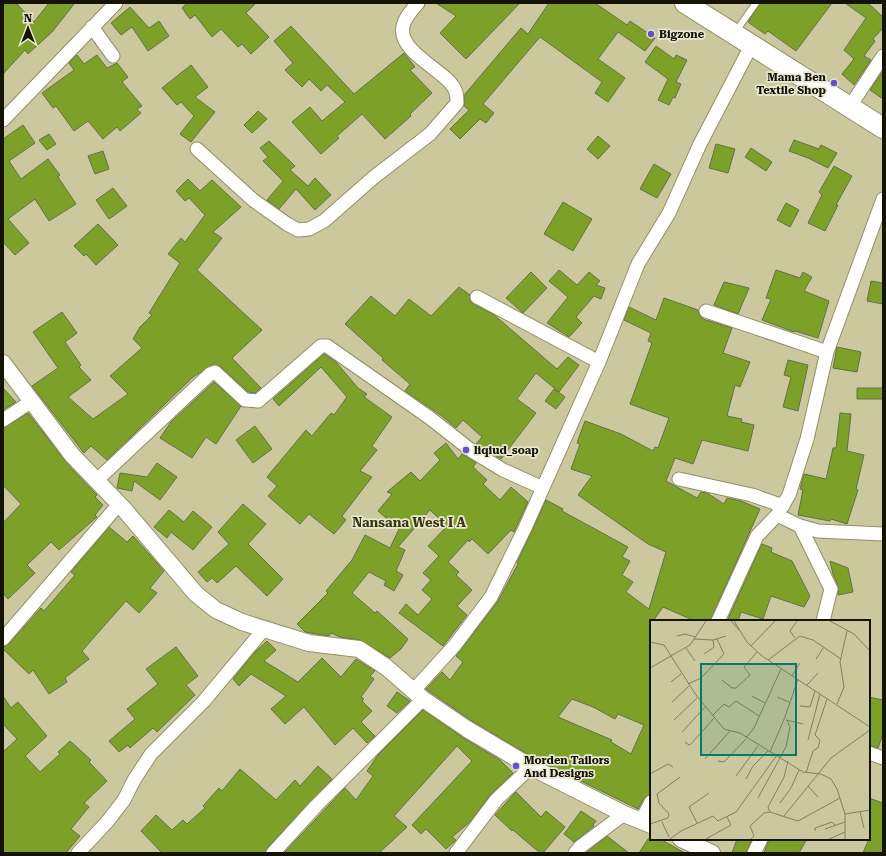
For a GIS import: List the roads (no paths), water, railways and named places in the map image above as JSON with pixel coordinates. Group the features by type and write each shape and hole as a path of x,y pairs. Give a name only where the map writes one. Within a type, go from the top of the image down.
{"main road":[{"path":"685,3 752,44 849,108 883,128"}],"street":[{"path":"3,120 116,3"},
{"path":"196,149 253,200 287,224 298,230 309,230 324,221 374,177 430,134 457,103 454,86 419,57 405,42 402,28 408,16 418,3"},
{"path":"92,28 114,56"},
{"path":"273,853 419,694 491,597 543,488 599,362 638,264 669,213 700,144 752,44"},
{"path":"849,108 883,56"},
{"path":"718,620 757,536 780,510 789,496 807,439 827,352 883,199"},
{"path":"477,297 599,362"},
{"path":"706,311 827,352"},
{"path":"96,481 210,374 215,372 245,400 258,401 321,346 327,346 424,413 472,451 503,470 543,488"},
{"path":"3,363 72,455 119,504 196,594 216,610 242,622 310,643 359,649 467,730 532,766 624,814 646,823 650,806"},
{"path":"3,420 32,401"},
{"path":"679,480 752,496 780,510 800,526 818,531 883,534"},
{"path":"3,639 119,504"},
{"path":"800,526 831,589 823,620"},
{"path":"78,853 107,822 124,800 134,780 151,754 204,701 264,629"},
{"path":"870,752 883,758"},
{"path":"456,853 496,800 532,766"},
{"path":"575,853 580,847 624,814"},
{"path":"683,840 707,852"},
{"path":"754,853 760,840"}],"lane":[{"path":"734,34 756,3"}],"place":[{"name":"Bigzone","path":"651,34"},
{"name":"Mama Ben Textile Shop","path":"834,83"},
{"name":"liqiud_soap","path":"466,450"},
{"name":"Morden Tailors And Designs","path":"516,766"}],"district":[{"name":"Nansana West I A","path":"409,522"}]}
